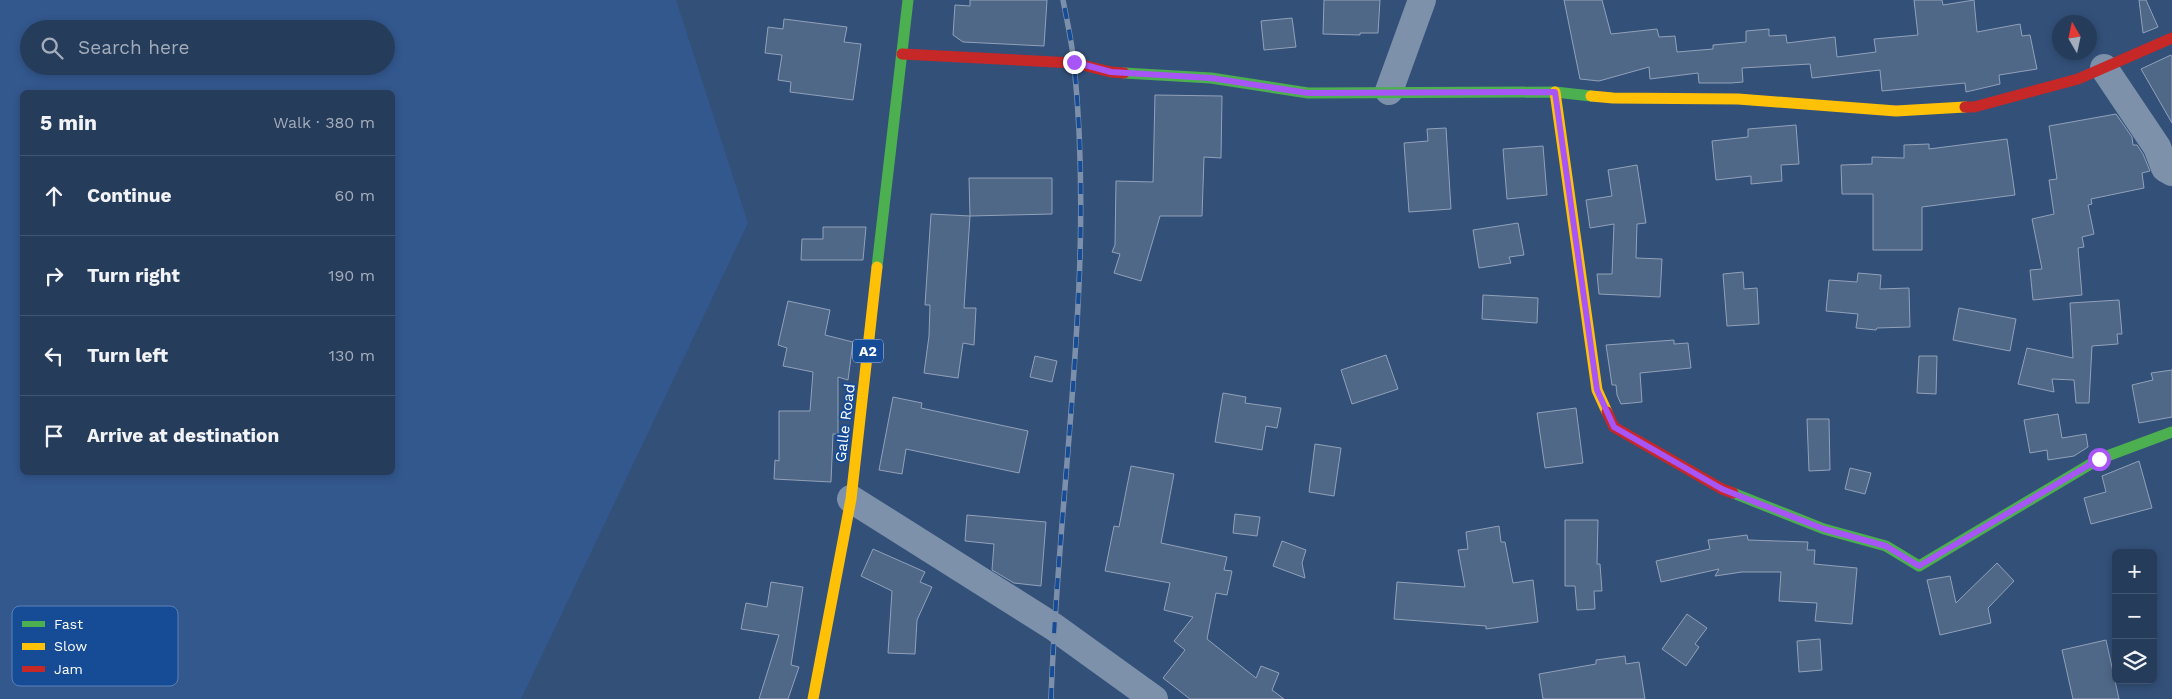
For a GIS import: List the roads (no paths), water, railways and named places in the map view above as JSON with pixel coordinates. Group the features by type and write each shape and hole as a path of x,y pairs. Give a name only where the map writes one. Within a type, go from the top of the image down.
{"main road":[{"name":"Galle Road","path":"813,699 851,499 908,0"},
{"path":"902,54 1074,62 1111,72 1211,78 1308,93 1555,92 1613,98 1738,99 1906,111 1974,107 2078,80 2172,38"},
{"path":"1555,92 1597,390 1614,427 1722,489 1824,529 1886,546 1919,566 2099,459 2172,432"}],"street":[{"path":"1389,92 1422,0"},
{"path":"2104,68 2157,147 2165,168 2172,172"},
{"path":"851,499 1054,627 1154,699"}],"water":[{"path":"0,0 676,0 748,223 521,699 0,699"}],"railway":[{"path":"1051,699 1078,302 1081,223 1080,143 1074,64 1063,0"}]}
